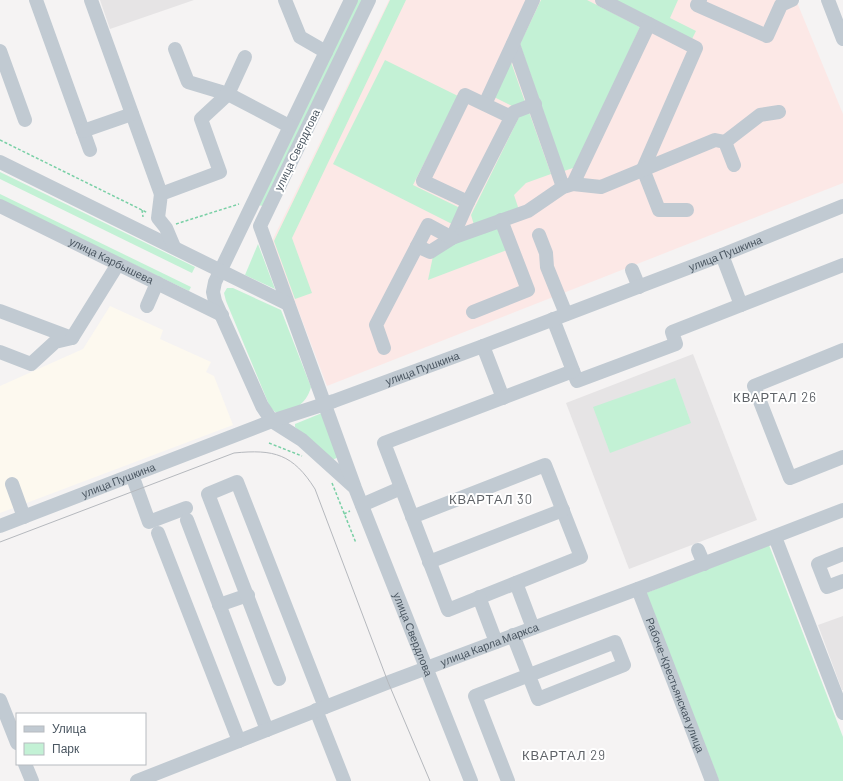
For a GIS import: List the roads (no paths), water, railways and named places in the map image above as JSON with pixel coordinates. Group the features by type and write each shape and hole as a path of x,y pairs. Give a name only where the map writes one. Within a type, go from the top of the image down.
{"street":[{"path":"36,0 90,150"},
{"path":"91,0 161,194 158,218 174,247"},
{"path":"285,0 300,37 326,52"},
{"name":"улица Свердлова","path":"350,0 221,270 213,292 262,406 272,421 302,440 355,488"},
{"name":"улица Свердлова","path":"369,0 260,226 355,488 356,508 427,668 471,781"},
{"path":"485,104 533,0"},
{"path":"602,0 696,48 643,169 659,210 687,210"},
{"path":"700,0 697,5 767,36 781,5 792,0"},
{"path":"828,0 843,39"},
{"path":"417,246 430,252 452,238 528,211 568,186 649,24"},
{"path":"513,44 568,186"},
{"path":"175,49 188,82 228,94 289,126"},
{"path":"0,51 25,120"},
{"path":"161,194 220,172 201,119 228,94 244,57"},
{"path":"468,202 422,181 465,95 511,117"},
{"path":"452,238 468,202 514,112 535,104"},
{"path":"568,186 601,186 715,140 725,142 760,115 779,112"},
{"path":"83,131 132,114"},
{"path":"725,142 734,165"},
{"path":"0,162 288,304"},
{"name":"улица Пушкина","path":"0,526 272,421 325,404 483,346 722,255 843,206"},
{"name":"улица Карбышева","path":"4,212 118,264 222,315"},
{"path":"473,312 528,290 501,220"},
{"path":"384,348 376,325 428,225 452,238"},
{"path":"539,235 546,253 547,267 566,314"},
{"path":"722,255 741,305"},
{"path":"0,352 31,364 55,342 72,338 118,264"},
{"path":"553,319 577,381 676,344 672,332 843,265"},
{"path":"632,270 639,286"},
{"path":"147,306 157,283"},
{"path":"0,311 72,338"},
{"path":"483,346 503,398"},
{"path":"843,350 754,386 790,478 843,457"},
{"path":"412,517 545,465 581,557 448,610 429,562 384,443 573,371"},
{"path":"132,474 149,522 187,514 219,605 267,730"},
{"path":"279,678 208,494 237,482 320,709 344,781"},
{"path":"12,484 24,517"},
{"path":"356,508 401,488"},
{"path":"429,562 563,510"},
{"name":"улица Карла Маркса","path":"137,781 320,709 843,510"},
{"path":"158,533 239,741"},
{"path":"775,537 839,689 843,714"},
{"path":"698,550 704,564"},
{"path":"843,554 818,564 827,587 843,581"},
{"path":"516,583 533,628"},
{"name":"Рабоче-Крестьянская улица","path":"638,589 712,781"},
{"path":"219,605 248,595"},
{"path":"479,597 496,642"},
{"path":"508,781 475,696 528,675 615,642 624,665 538,699 528,675 513,636"},
{"path":"0,700 16,740"},
{"path":"25,765 32,781"}],"tram line":[{"path":"0,542 234,453 271,453 290,461 299,468 315,489 388,682 430,781"}],"district":[{"name":"КВАРТАЛ 26","path":"775,397"},
{"name":"КВАРТАЛ 30","path":"491,499"},
{"name":"КВАРТАЛ 29","path":"564,755"}]}
